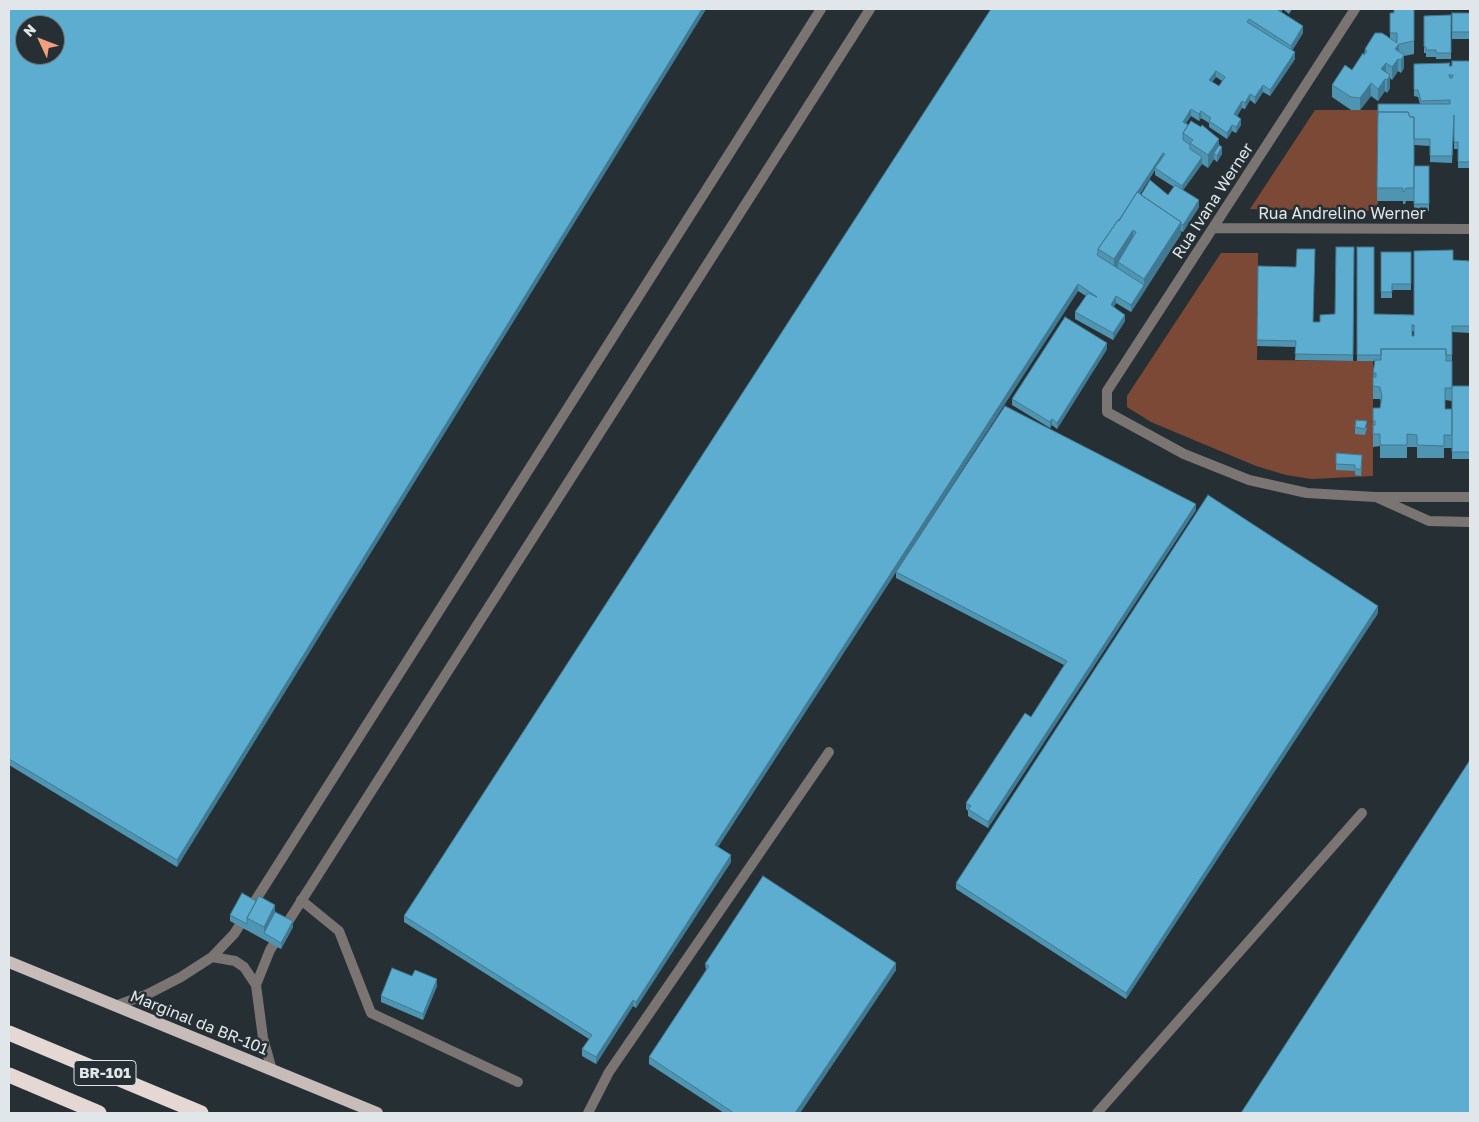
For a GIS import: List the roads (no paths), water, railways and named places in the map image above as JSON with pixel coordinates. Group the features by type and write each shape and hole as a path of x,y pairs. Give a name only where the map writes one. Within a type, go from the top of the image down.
{"highway":[{"name":"BR-101","path":"9,1033 201,1113"},
{"name":"BR-101","path":"9,1076 99,1113"}],"main road":[{"name":"Marginal da BR-101","path":"9,962 377,1113"}],"street":[{"path":"115,1006 148,994 180,977 212,957 234,934 821,9"},
{"path":"256,985 270,950 301,900 870,9"},
{"name":"Rua Ivana Werner","path":"1355,9 1107,392 1107,412 1184,454 1249,480 1307,493 1375,497"},
{"name":"Rua Andrelino Werner","path":"1213,228 1470,229"},
{"path":"1375,497 1470,497"},
{"path":"1375,497 1429,521 1470,522"},
{"path":"588,1113 609,1072 829,752"},
{"path":"1097,1113 1362,813"},
{"path":"301,900 339,931 371,1013 518,1082"},
{"path":"212,957 235,961 244,967 256,985 263,1038 272,1070"}]}
